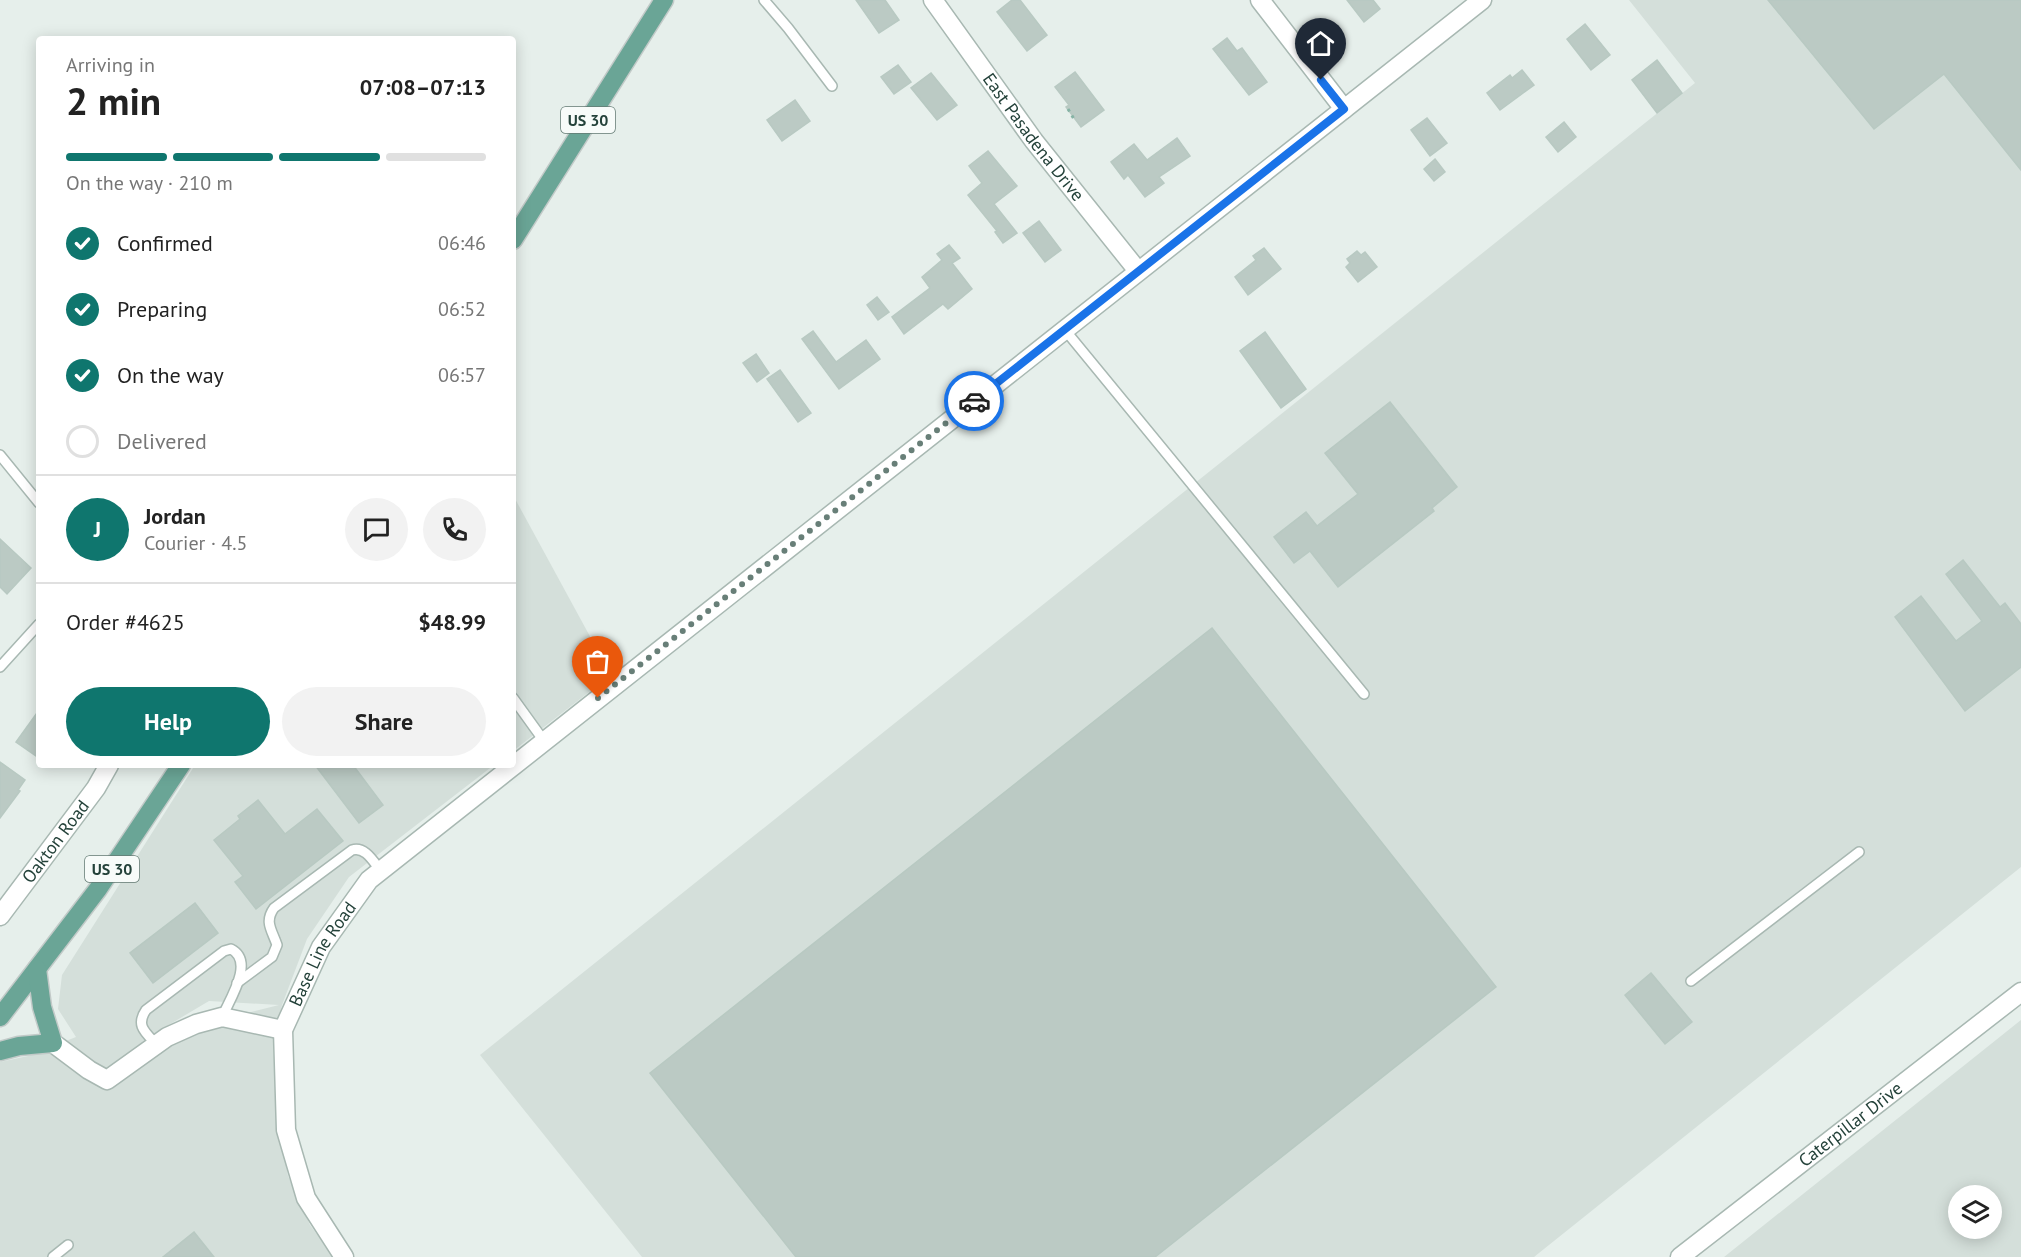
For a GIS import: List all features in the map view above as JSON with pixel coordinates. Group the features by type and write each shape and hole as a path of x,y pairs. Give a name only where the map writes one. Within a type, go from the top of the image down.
{"main road":[{"name":"US 30","path":"516,235 664,0"},
{"name":"US 30","path":"0,1017 98,889 179,768"},
{"path":"0,1051 53,1042 42,1007 37,969"}],"street":[{"name":"East Pasadena Drive","path":"933,0 1034,141 1138,271"},
{"path":"1260,0 1344,109"},
{"name":"Base Line Road","path":"516,763 1482,0"},
{"name":"Oakton Road","path":"0,916 96,788 107,768"},
{"name":"Base Line Road","path":"344,1257 306,1198 286,1130 283,1030 321,947 375,876 510,768"},
{"name":"Caterpillar Drive","path":"1680,1257 2021,992"},
{"path":"53,1042 89,1070 107,1080 167,1037 196,1024 222,1017 283,1030"}],"lane":[{"path":"764,0 832,86"},
{"path":"1065,330 1364,694"},
{"path":"0,456 36,499"},
{"path":"0,667 36,627"},
{"path":"516,702 544,741"},
{"path":"237,982 272,957 277,945 269,915 274,908 352,850 362,849 375,876"},
{"path":"1691,981 1859,852"},
{"path":"157,1045 142,1027 141,1019 146,1010 227,949 235,951 241,959 242,967 222,1017"},
{"path":"53,1257 68,1245"}],"path":[{"path":"1068,109 1074,120"}],"shaded area":[{"path":"1629,0 2021,0 2021,867 1534,1257 642,1257 480,1055 1695,83"},
{"path":"516,501 611,675 516,749"},
{"path":"193,768 490,768 349,877 307,939 282,1005 273,1046 280,1129 288,1176 310,1225 334,1257 0,1257 0,1062 28,1056 76,1037 58,1009 62,975","holes":["209,1001 279,1005 145,1039"]},
{"path":"2021,1020 2021,1257 1724,1257"}],"building":[{"path":"856,0 885,0 899,20 879,33"},
{"path":"1012,0 1020,0 1047,35 1027,51 997,12"},
{"path":"1347,0 1373,0 1380,9 1364,22"},
{"path":"1768,0 2021,0 2021,170 1944,74 1874,129"},
{"path":"1585,24 1610,55 1591,70 1567,39"},
{"path":"1227,38 1237,51 1242,48 1267,82 1249,95 1213,49"},
{"path":"1657,60 1682,93 1657,113 1632,80"},
{"path":"898,65 911,82 894,94 881,77"},
{"path":"1522,70 1534,85 1500,110 1487,93 1510,75 1512,78"},
{"path":"1075,72 1104,110 1081,127 1066,107 1069,105 1055,87"},
{"path":"931,73 957,105 937,120 911,88"},
{"path":"795,100 810,121 782,141 767,120"},
{"path":"1427,118 1447,143 1430,156 1411,130"},
{"path":"1564,122 1576,137 1558,152 1546,137"},
{"path":"1177,138 1190,156 1159,177 1164,183 1145,197 1128,175 1124,179 1111,162 1134,144 1147,160"},
{"path":"988,151 1017,186 994,204 1017,233 1003,243 995,232 997,231 968,195 982,183 969,166"},
{"path":"1435,159 1445,172 1434,181 1424,169"},
{"path":"1039,221 1061,250 1045,262 1023,233"},
{"path":"949,245 960,258 952,263 972,289 948,309 943,304 904,334 892,317 930,288 922,277 942,260 937,254"},
{"path":"1264,248 1281,269 1248,295 1235,277 1256,260 1253,256"},
{"path":"1357,251 1361,255 1365,252 1377,267 1358,282 1346,267 1350,263 1347,259"},
{"path":"877,297 889,312 878,320 867,305"},
{"path":"813,331 836,362 866,340 880,359 839,389 802,339"},
{"path":"1265,332 1306,389 1281,408 1240,351"},
{"path":"756,354 769,373 757,382 743,363"},
{"path":"780,370 811,413 798,422 767,379"},
{"path":"1390,402 1457,487 1432,508 1434,511 1338,587 1310,551 1294,563 1274,537 1306,512 1317,526 1358,494 1325,453"},
{"path":"0,539 31,568 7,594 0,587"},
{"path":"1963,560 2000,607 2005,603 2021,624 2021,667 1965,711 1895,617 1921,596 1956,641 1982,621 1946,574"},
{"path":"1212,628 1496,987 1155,1257 796,1257 650,1073"},
{"path":"36,714 36,756 16,742"},
{"path":"0,762 25,780 18,790 20,791 0,818"},
{"path":"317,768 355,768 383,805 359,823"},
{"path":"258,800 285,834 317,809 343,841 256,909 235,882 243,876 214,840 240,819 238,816"},
{"path":"195,903 218,933 153,983 130,953"},
{"path":"1651,973 1692,1022 1665,1044 1625,995"},
{"path":"194,1232 214,1257 163,1257"}],"way so far":[{"path":"598,698 974,401"}],"route":[{"path":"974,401 1344,109 1321,80"}]}
